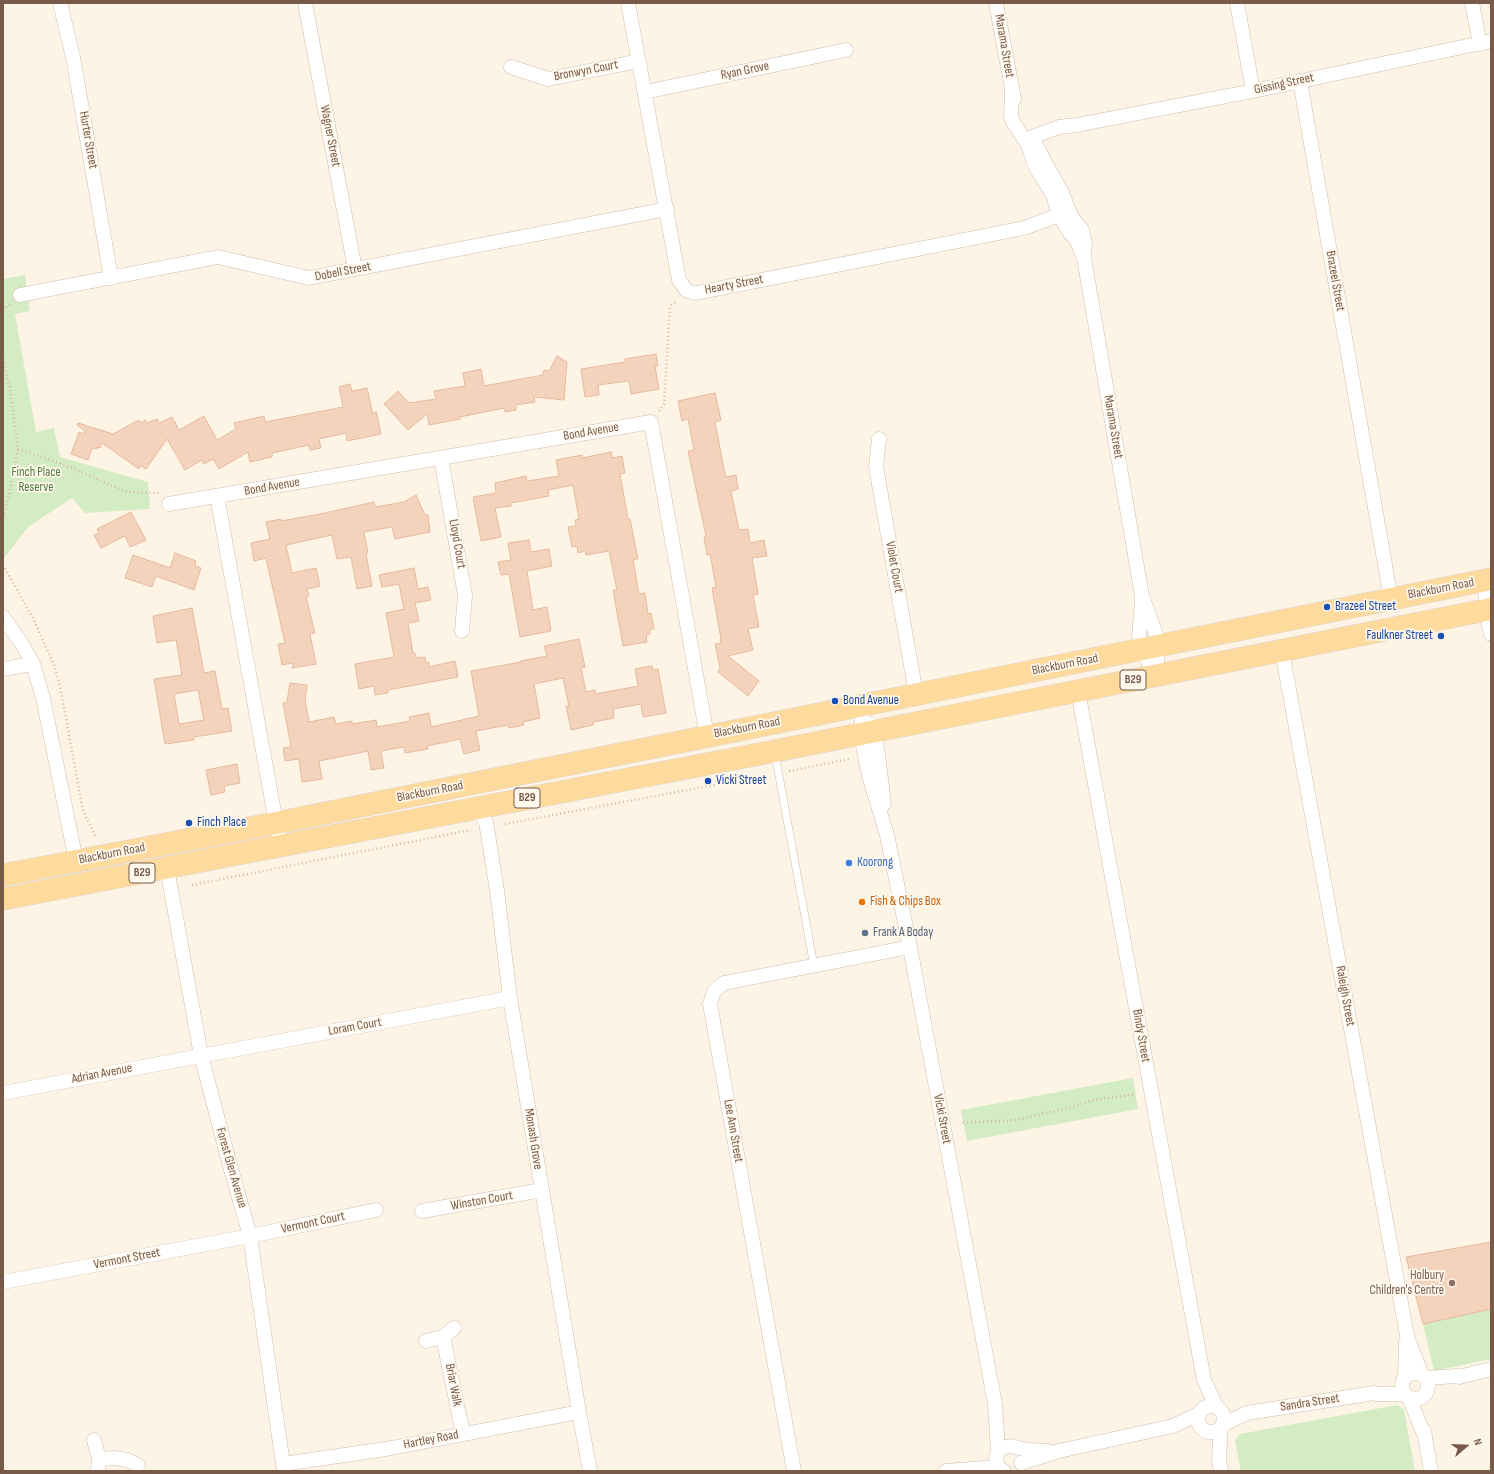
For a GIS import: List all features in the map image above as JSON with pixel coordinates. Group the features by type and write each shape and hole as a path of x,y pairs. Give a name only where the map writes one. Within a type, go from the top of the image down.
{"main road":[{"name":"Blackburn Road","path":"3,875 276,823 1391,599 1489,595"},
{"name":"Blackburn Road","path":"3,899 775,751 1282,651 1489,595"}],"street":[{"name":"Hurter Street","path":"60,3 74,57 111,278"},
{"name":"Wagner Street","path":"305,3 355,269"},
{"name":"Hearty Street","path":"628,3 679,280 687,291 696,293 1024,228 1040,228 1064,218"},
{"name":"Marama Street","path":"996,3 1012,90 1019,117 1062,193 1064,218 1084,258 1142,596 1139,637 1150,647"},
{"path":"1237,3 1253,91"},
{"path":"1472,3 1486,43"},
{"name":"Gissing Street","path":"1032,141 1059,127 1077,126 1486,43"},
{"name":"Ryan Grove","path":"645,92 846,50"},
{"name":"Bronwyn Court","path":"511,67 548,79 639,61"},
{"name":"Brazeel Street","path":"1300,81 1391,599"},
{"name":"Dobell Street","path":"20,296 218,257 309,278 667,209"},
{"path":"651,422 707,736"},
{"name":"Bond Avenue","path":"169,504 651,422"},
{"name":"Violet Court","path":"879,439 876,467 916,694"},
{"name":"Lloyd Court","path":"441,458 466,595 462,631"},
{"path":"217,496 280,845"},
{"path":"1489,595 1491,634"},
{"path":"3,617 22,644 33,664 43,698 76,861"},
{"path":"1150,647 1156,675"},
{"name":"Raleigh Street","path":"1282,651 1408,1341 1410,1342 1425,1384 1424,1430 1431,1471"},
{"path":"3,669 33,664"},
{"name":"Bindy Street","path":"1078,691 1204,1380 1218,1408"},
{"name":"Vicki Street","path":"863,705 867,733 881,774 887,835 910,947 1007,1466"},
{"name":"Monash Grove","path":"476,808 486,822 497,891 510,998 590,1471"},
{"name":"Forest Glen Avenue","path":"167,868 201,1055 250,1236 283,1467"},
{"name":"Lee Ann Street","path":"794,1471 710,1004 714,991 724,983 910,947"},
{"name":"Loram Court","path":"201,1055 510,998"},
{"name":"Adrian Avenue","path":"3,1093 201,1055"},
{"name":"Winston Court","path":"422,1212 542,1190"},
{"name":"Vermont Court","path":"250,1236 376,1210"},
{"name":"Vermont Street","path":"3,1282 250,1236"},
{"name":"Briar Walk","path":"426,1341 449,1332 463,1434"},
{"name":"Raleigh Street","path":"1408,1341 1406,1343 1405,1388 1422,1430 1424,1430"},
{"path":"1425,1384 1491,1370"},
{"path":"1413,1373 1425,1384 1418,1399 1405,1388 1413,1373"},
{"name":"Bindy Street","path":"1200,1412 1204,1380"},
{"name":"Sandra Street","path":"1221,1426 1247,1414 1374,1393 1375,1391 1405,1388"},
{"name":"Vicki Street","path":"995,1404 1014,1447"},
{"path":"949,1470 1007,1466 1059,1451 1173,1426 1200,1412 1208,1406 1218,1408 1223,1415 1221,1426 1220,1466"},
{"name":"Sandra Street","path":"1218,1408 1247,1414"},
{"name":"Hartley Road","path":"283,1467 579,1412"},
{"path":"1200,1412 1198,1422 1220,1466"},
{"path":"1173,1426 1202,1429 1213,1432 1221,1426"},
{"path":"94,1440 98,1465 115,1458 127,1460 138,1465"},
{"path":"1007,1466 1021,1455 1014,1447"},
{"path":"1007,1466 1002,1448 1014,1447 1028,1450 1059,1451"}],"lane":[{"path":"775,751 814,966"}],"path":[{"path":"651,422 664,404 670,306 687,291"},
{"path":"3,359 10,390 18,449 10,491 3,516"},
{"path":"18,449 65,465 127,492 158,492 169,504"},
{"path":"505,824 849,759"},
{"path":"192,885 471,830"},
{"path":"963,1123 1016,1120 1069,1108 1093,1100 1136,1094"}],"green space":[{"name":"Finch Place Reserve","path":"25,275 30,311 15,314 36,432 54,428 60,457 148,482 150,509 85,513 72,498 28,527 3,559 3,279"},
{"path":"1133,1078 1138,1109 967,1141 961,1110"},
{"path":"1491,1309 1491,1359 1434,1371 1423,1324"},
{"path":"1397,1405 1404,1410 1415,1471 1241,1471 1235,1441 1240,1434"}],"building":[{"path":"656,354 658,366 655,366 659,389 631,394 629,381 598,385 599,395 585,397 581,369 625,362 625,359"},
{"path":"557,356 567,362 564,400 534,397 535,402 516,405 516,410 505,412 504,408 429,425 427,414 408,430 384,404 398,391 409,403 436,399 434,391 465,386 463,373 481,369 484,386 543,375 544,370 549,371"},
{"path":"350,384 352,391 367,388 373,415 376,411 381,434 347,441 346,433 319,439 321,448 310,450 309,445 272,453 272,457 250,462 248,452 219,469 213,459 204,464 202,460 185,470 167,439 146,469 141,466 139,469 102,443 100,448 92,448 88,460 71,454 79,432 84,434 85,431 77,425 78,423 113,434 139,420 141,423 145,420 147,423 157,419 159,423 172,417 179,430 204,416 217,440 236,429 234,423 264,416 265,422 343,407 339,387"},
{"path":"715,393 721,420 715,422 726,477 736,475 738,489 731,491 739,530 748,529 750,543 764,540 767,556 752,558 758,594 753,595 759,627 748,629 753,650 728,656 759,681 748,696 718,672 720,668 715,644 721,643 721,639 712,588 716,587 710,554 707,555 704,537 706,536 688,451 694,450 688,419 682,421 678,401"},
{"path":"611,452 613,458 622,456 625,473 620,474 628,519 630,519 638,559 633,560 639,594 645,593 648,614 651,613 654,629 650,629 650,634 646,635 647,642 623,646 613,590 617,590 609,551 586,555 585,551 578,553 577,546 572,547 568,527 576,526 575,520 579,519 573,485 548,490 549,496 511,503 511,506 495,508 501,537 481,541 473,497 496,493 495,483 526,476 527,481 559,476 556,460 582,455 582,458"},
{"path":"416,495 425,515 428,515 430,532 395,539 392,527 364,532 368,553 366,554 372,586 357,589 351,557 337,559 332,535 286,545 292,573 316,568 320,586 307,589 309,596 306,597 315,633 310,634 316,664 292,668 293,663 282,665 278,644 285,643 266,558 254,561 251,543 270,539 266,522 281,519 281,521 320,514 374,502 375,507 404,502"},
{"path":"131,512 146,540 130,547 125,536 101,548 94,535 99,533 97,529"},
{"path":"529,540 531,552 549,549 552,566 527,571 533,610 547,607 551,631 520,637 509,574 501,575 498,562 511,560 508,543"},
{"path":"175,553 196,561 195,566 201,568 194,590 156,576 152,587 125,578 133,555 170,568"},
{"path":"414,568 418,589 428,587 431,600 415,603 419,621 408,623 413,653 415,653 416,658 425,657 426,663 429,662 429,667 455,661 458,677 388,690 388,693 375,695 374,686 359,689 355,664 394,657 386,613 404,609 399,584 382,587 379,575"},
{"path":"192,608 204,673 215,671 222,709 228,708 232,731 194,737 194,740 165,744 154,679 182,675 176,640 157,643 153,616","holes":["198,690 204,720 179,724 174,694"]},
{"path":"579,639 585,667 581,668 586,692 595,690 596,694 638,686 635,669 652,666 653,670 658,669 666,713 643,717 641,704 613,709 614,718 593,722 593,725 571,730 566,706 569,706 563,678 534,684 540,718 523,722 524,725 509,728 508,725 476,731 480,750 464,754 460,739 427,746 428,749 405,753 404,747 381,751 384,768 371,770 368,751 319,761 322,779 302,782 299,759 285,761 283,748 291,747 283,703 287,702 290,683 307,685 305,700 309,722 334,717 336,724 352,721 352,724 376,720 377,727 410,721 409,717 429,713 431,727 479,716 471,671 547,656 544,646"},
{"path":"237,764 240,783 224,786 225,792 211,795 206,770"},
{"name":"Holbury Children's Centre","path":"1491,1242 1491,1309 1423,1324 1406,1257"}],"place":[{"name":"Brazeel Street","path":"1327,607"},
{"name":"Faulkner Street","path":"1441,636"},
{"name":"Bond Avenue","path":"835,701"},
{"name":"Vicki Street","path":"708,781"},
{"name":"Finch Place","path":"189,823"},
{"name":"Koorong","path":"849,863"},
{"name":"Fish & Chips Box","path":"862,902"},
{"name":"Frank A Boday","path":"865,933"},
{"name":"Holbury Children's Centre","path":"1452,1283"}]}
